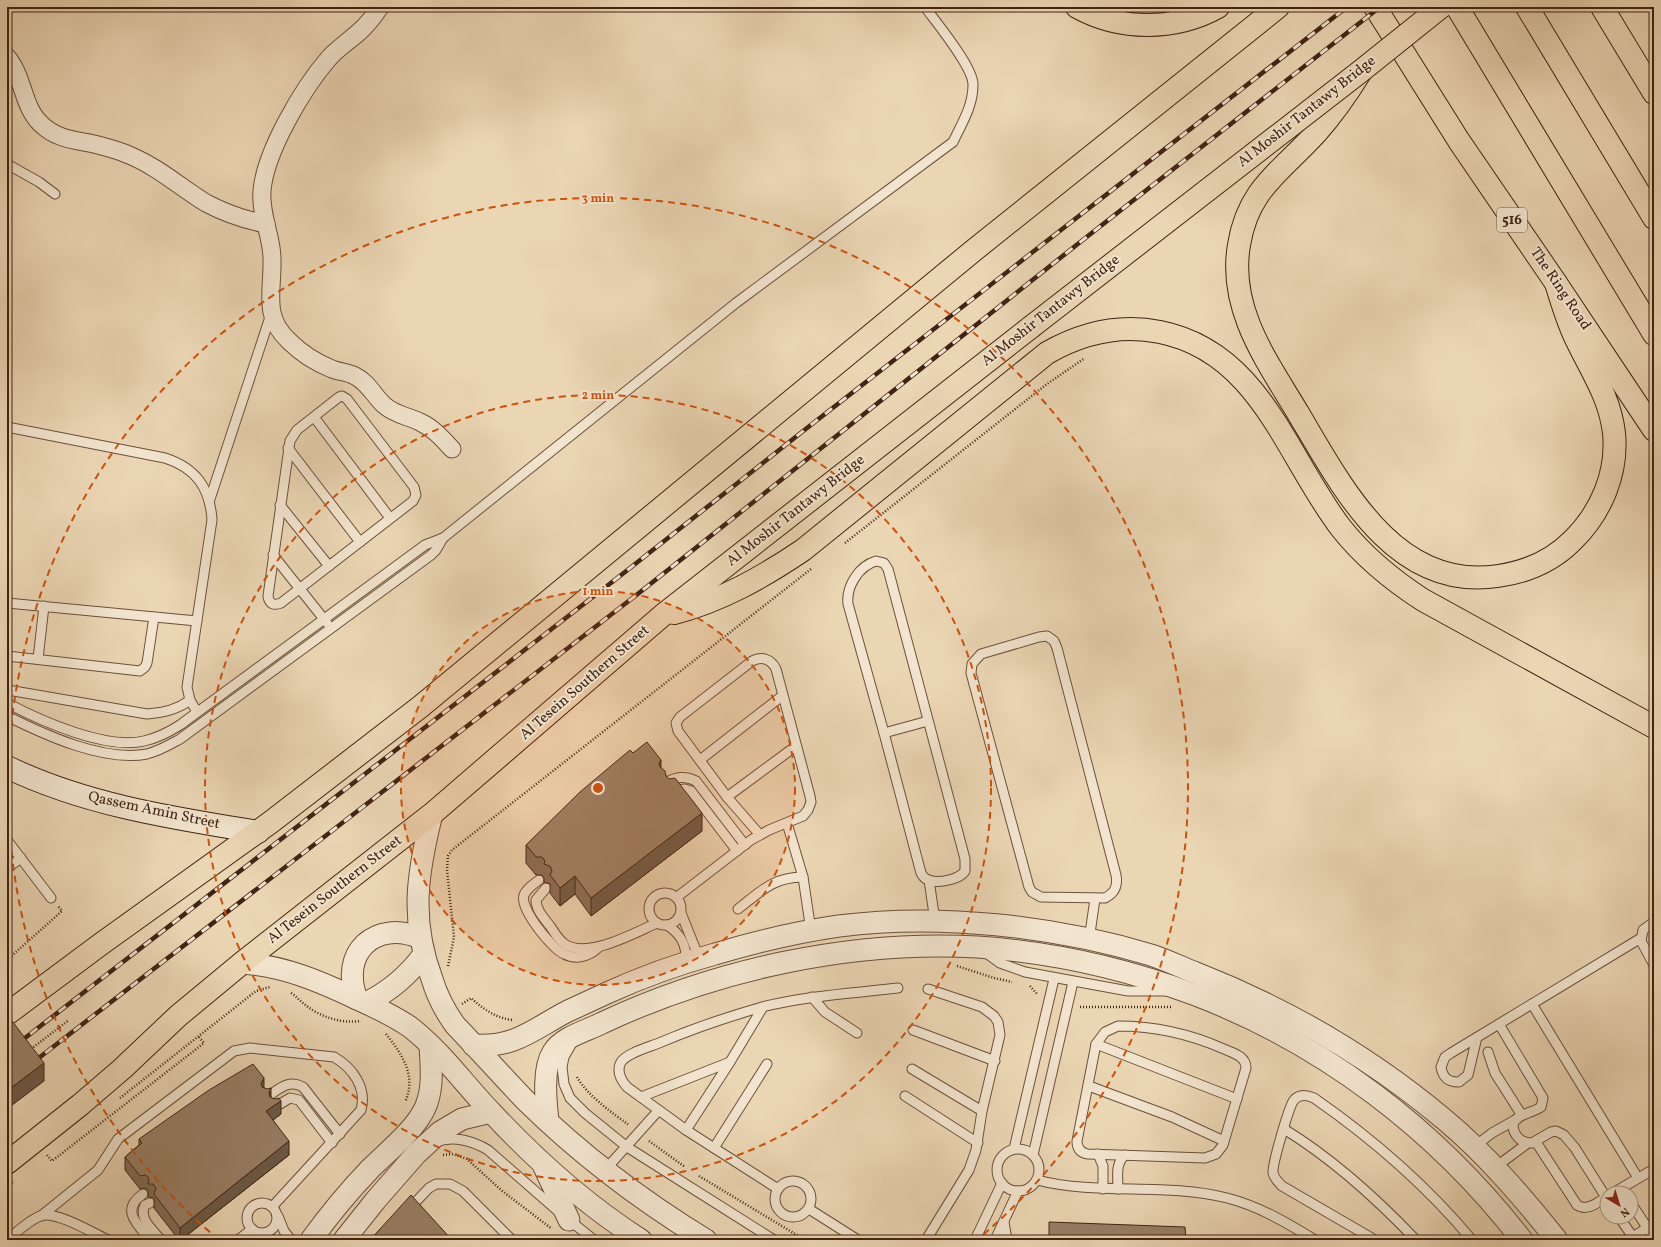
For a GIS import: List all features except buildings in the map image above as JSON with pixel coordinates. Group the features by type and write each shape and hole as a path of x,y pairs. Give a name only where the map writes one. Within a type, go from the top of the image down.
{"highway":[{"path":"1077,7 1098,17 1112,21 1143,25 1179,21 1197,16 1218,7"},
{"path":"7,1014 101,944 258,832 420,707 973,251 1278,7"},
{"name":"The Ring Road","path":"1375,7 1459,141 1556,282 1654,430"},
{"name":"Al Moshir Tantawy Bridge","path":"663,616 1031,327 1361,71 1440,7"},
{"path":"1457,7 1654,334"},
{"path":"1527,7 1654,218"},
{"path":"1602,7 1654,93"},
{"path":"1361,71 1333,113 1316,133 1267,182 1256,196 1248,212 1238,246 1238,282 1244,314 1256,343 1329,465 1354,502 1383,536 1409,558 1425,566 1457,576 1474,578 1503,576 1525,570 1541,563 1569,544 1581,532 1595,513 1607,487 1613,459 1614,436 1608,403 1602,387 1575,337 1556,282"},
{"path":"663,616 689,609 713,600 760,578 787,561 824,534 1047,353 1074,340 1097,332 1121,329 1152,330 1187,340 1204,348 1219,357 1246,382 1268,412 1325,505 1342,528 1387,575 1423,600 1654,726"},
{"name":"Al Tesein Southern Street","path":"13,1170 86,1100 122,1069 178,1016 242,963 432,814 663,616"}],"main road":[{"name":"Qassem Amin Street","path":"7,768 77,795 124,808 171,818 258,832"}],"street":[{"path":"380,7 359,32 330,58 302,95 274,149 264,178 262,202 272,257 270,291 271,313 282,333 289,342 319,363 356,376 366,384 384,406 401,416 410,418 429,427 452,449"},
{"path":"7,57 21,81 30,109 41,124 49,131 68,140 96,144 130,155 157,169 207,203 247,220 266,224"},
{"path":"432,814 419,878 417,902 422,946 434,985 448,1015 526,1101 548,1121 605,1170 706,1240"},
{"path":"474,1045 498,1045 521,1038 567,1011 607,993 692,960 739,946 811,931 839,926 884,922 935,921 1035,930 1089,940 1153,956 1230,986 1298,1019 1340,1044 1410,1092 1447,1122 1495,1169 1557,1240"},
{"path":"979,947 980,924"},
{"path":"361,1008 352,987 351,973 354,961 361,949 370,940 382,934 395,932 408,933 422,946"},
{"path":"361,1008 398,983 415,967 422,946"},
{"path":"548,1121 546,1086 551,1056 554,1049 568,1038 631,1010 686,990 771,966 812,958 888,948 936,946 979,947 1047,955 1085,962 1130,973 1183,990 1232,1010 1268,1027 1302,1046 1364,1086 1417,1127 1442,1150 1491,1202 1522,1240"},
{"path":"242,963 258,964 298,973 318,981 361,1008 409,1027 430,1045 491,1112 541,1161 588,1201 641,1240"},
{"path":"311,1240 339,1203 369,1170 417,1122 425,1109 430,1095 432,1080 430,1045"},
{"path":"344,1240 375,1200 416,1154 440,1132 462,1119 491,1112"},
{"path":"541,1161 569,1220"}],"lane":[{"path":"7,703 44,722 99,739 123,743 144,742 164,735 424,545 443,538 736,303 953,142 969,112 974,83 963,59 925,7"},
{"path":"7,164 33,178 55,194"},
{"path":"210,499 271,313"},
{"path":"339,397 344,397 414,487 416,491 415,498 281,603 277,605 272,604 269,601 268,596 288,448 293,435 314,417 339,397"},
{"path":"314,417 390,518"},
{"path":"7,427 176,461 189,469 200,480 210,499 212,520 188,687 190,700 197,712"},
{"path":"288,448 360,542"},
{"path":"280,505 329,566"},
{"path":"7,716 32,728 88,749 112,755 129,756 147,754 164,748 180,739 431,555 436,550 443,538"},
{"path":"274,554 332,628"},
{"path":"876,561 884,563 888,569 928,721 966,863 963,874 956,878 934,881 929,880 921,873 847,599 848,588 853,579 870,564 876,561"},
{"path":"7,603 197,621"},
{"path":"38,659 44,606"},
{"path":"7,656 140,670 145,668 147,663 154,617"},
{"path":"1043,636 1050,638 1056,644 1117,881 1116,886 1110,895 1105,898 1095,899 1041,897 1032,892 1029,887 971,673 972,664 981,654 1043,636"},
{"path":"677,897 760,835 803,816 808,810 811,802 776,669 774,664 763,658 752,661 680,717 676,723 678,731 727,797 760,835"},
{"path":"8,690 146,714 166,712 179,707 190,700"},
{"path":"700,760 782,696"},
{"path":"884,733 928,721"},
{"path":"727,797 796,746"},
{"path":"665,783 680,776 688,777 696,781 745,845"},
{"path":"671,791 685,789 691,791 737,851"},
{"path":"787,823 802,877 811,931"},
{"path":"7,840 51,898"},
{"path":"7,868 20,858"},
{"path":"738,909 777,881 802,877"},
{"path":"539,880 528,889 524,895 524,904 529,915 556,950 565,955 582,957 591,954 601,946"},
{"path":"929,880 935,921"},
{"path":"546,888 538,896 536,905 538,910 560,940 571,947 578,949 601,946 657,923 667,925 679,934 683,941 686,955 692,960"},
{"path":"657,923 649,912 649,905 657,894 664,892 671,893 677,897 680,902 681,913 688,928 692,960"},
{"path":"1089,940 1095,899"},
{"path":"667,925 678,919 681,913"},
{"path":"1654,922 1643,930 1641,938 1643,946 1654,965"},
{"path":"1477,1037 1468,1075 1459,1082 1448,1081 1442,1072 1442,1062 1451,1053 1477,1037 1641,938"},
{"path":"979,947 1000,963 1012,969 1072,982 1128,991 1155,992 1183,990"},
{"path":"1014,1149 1054,978"},
{"path":"1033,1155 1072,982"},
{"path":"778,1189 658,1111 627,1087 620,1078 619,1067 625,1058 684,1033 763,1007 812,997 898,988"},
{"path":"926,1240 969,1170 978,1143 982,1111 1000,1035 998,1022 994,1016 982,1007 928,989"},
{"path":"812,997 825,1012 857,1033"},
{"path":"1532,1004 1638,1178"},
{"path":"686,1130 730,1062 763,1007"},
{"path":"1474,1147 1492,1133 1519,1117 1538,1109 1543,1104 1543,1098 1499,1024"},
{"path":"1118,1026 1168,1030 1209,1043 1239,1056 1245,1061 1246,1068 1220,1150 1216,1154 1205,1158 1084,1154 1081,1152 1077,1145 1096,1044 1105,1032 1118,1026"},
{"path":"913,1030 995,1060"},
{"path":"580,1033 573,1040 564,1057 562,1076 566,1091 570,1098 585,1113 627,1147 774,1240"},
{"path":"1096,1044 1237,1099"},
{"path":"7,1240 41,1216 98,1170 118,1139 226,1055 242,1048 326,1055 341,1061 360,1084 363,1090 364,1100 361,1110 272,1206"},
{"path":"1488,1052 1495,1073 1519,1117"},
{"path":"641,1097 730,1062"},
{"path":"714,1148 767,1064"},
{"path":"912,1069 982,1111"},
{"path":"268,1097 288,1084 297,1084 303,1087 340,1134"},
{"path":"1089,1086 1172,1117 1224,1141"},
{"path":"1375,1240 1278,1182 1273,1173 1273,1168 1291,1104 1294,1099 1304,1095 1314,1098 1351,1124 1397,1161 1439,1202 1472,1240"},
{"path":"905,1096 978,1143"},
{"path":"275,1107 290,1098 299,1100 332,1143"},
{"path":"605,1170 658,1111"},
{"path":"1519,1117 1514,1125 1514,1131 1517,1137 1532,1142 1576,1205 1587,1208 1599,1202"},
{"path":"1284,1129 1320,1153 1371,1195 1416,1240"},
{"path":"1495,1169 1505,1160 1532,1142 1556,1131 1564,1134 1605,1185"},
{"path":"416,1154 439,1141 449,1139 470,1141 479,1145 488,1150 594,1240"},
{"path":"1014,1149 1027,1151 1033,1155 1039,1167 1037,1180 1032,1186 1018,1191 1006,1187 997,1174 998,1163 1004,1154 1014,1149"},
{"path":"1098,1154 1103,1166 1103,1189"},
{"path":"1118,1189 1118,1166 1119,1162 1126,1155"},
{"path":"1628,1185 1654,1169"},
{"path":"1037,1180 1065,1186 1103,1189 1193,1192 1227,1198 1244,1202 1275,1216 1315,1240"},
{"path":"789,1181 797,1181 803,1184 809,1189 811,1196 811,1203 808,1209 799,1217 792,1218 781,1213 775,1202 778,1189 789,1181"},
{"path":"975,1240 1002,1183"},
{"path":"399,1219 429,1188 436,1184 450,1184 463,1191 512,1240"},
{"path":"996,1240 1018,1191"},
{"path":"143,1194 134,1201 131,1213 133,1218 150,1240"},
{"path":"150,1203 145,1205 142,1215 161,1240"},
{"path":"273,1240 255,1231 248,1223 247,1217 249,1210 260,1203 272,1206 284,1231 291,1240"},
{"path":"808,1209 858,1240"},
{"path":"1639,1212 1651,1225 1654,1238"},
{"path":"41,1216 53,1215 108,1240"},
{"path":"238,1240 255,1231 269,1232 277,1222 278,1216"},
{"path":"1004,1221 1007,1240"},
{"path":"1625,1225 1634,1238 1651,1225"}],"path":[{"path":"7,960 62,911 51,898"},
{"path":"114,1103 256,991 262,988 276,986"},
{"path":"288,991 303,1004 325,1017 344,1022 361,1008"},
{"path":"29,1050 69,1020"},
{"path":"384,1032 400,1053 408,1070 409,1089 403,1107"},
{"path":"47,1155 52,1162 204,1043 199,1037"},
{"path":"41,1159 53,1150"},
{"path":"7,1187 13,1170"}],"railway":[{"path":"16,1045 625,572 807,428 1347,7"},
{"path":"31,1064 639,593 1079,243 1380,7"}]}
